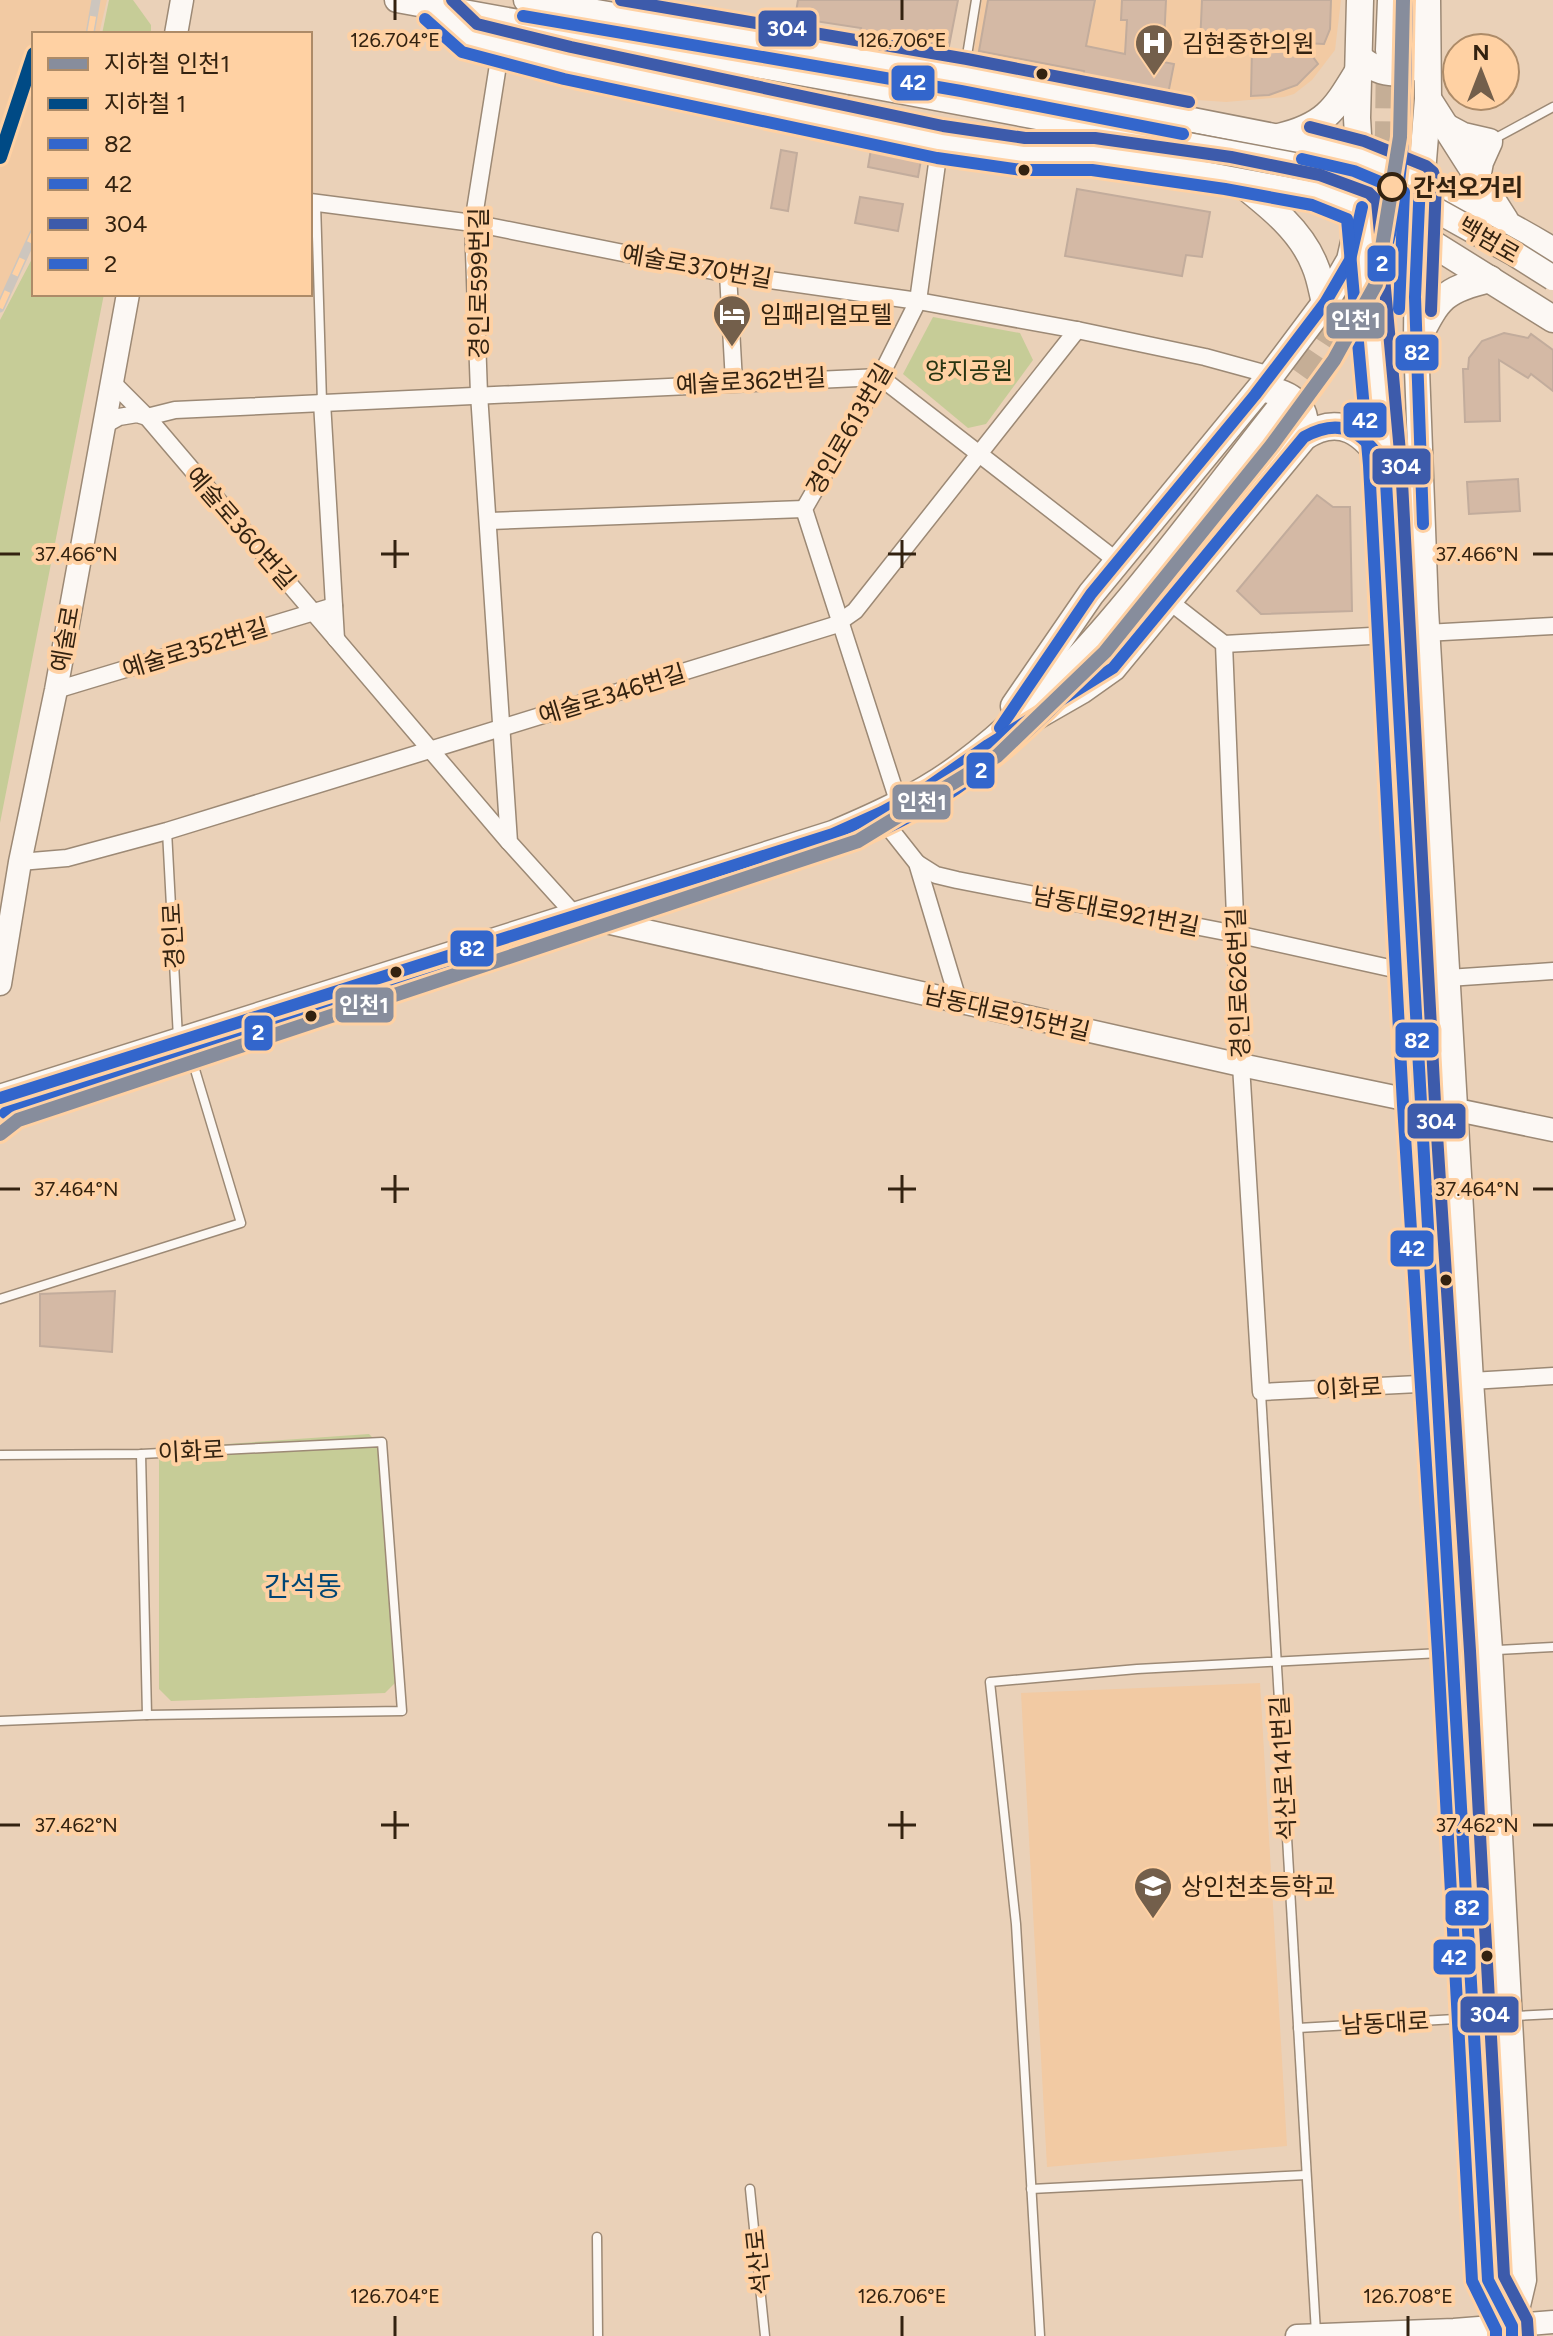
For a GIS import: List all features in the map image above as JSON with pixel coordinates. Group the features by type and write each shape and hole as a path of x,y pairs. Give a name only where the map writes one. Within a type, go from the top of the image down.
{"main road":[{"name":"백범로","path":"400,0 1343,174 1434,209 1553,278"},
{"name":"백범로","path":"436,7 467,0"},
{"name":"백범로","path":"526,0 964,75 1279,137 1359,156 1506,222 1553,251"},
{"path":"1360,0 1359,156 1385,464 1412,973 1437,1108 1471,1381 1473,2018 1488,2280 1512,2331"},
{"path":"1389,50 1391,0"},
{"path":"1427,0 1428,99 1417,234 1416,342 1428,634 1448,978 1437,1108 1438,1383 1471,1651 1510,2016 1524,2280 1512,2331"},
{"name":"백범로","path":"436,7 469,38 567,63 940,142 1024,154 1093,154 1228,173 1337,197 1417,234 1553,319"},
{"path":"1358,64 1381,72 1397,73 1420,61 1427,50"},
{"path":"1279,137 1298,132 1327,117 1341,99 1358,64"},
{"path":"1428,99 1506,222"},
{"path":"1448,128 1463,136 1489,142 1477,178"},
{"path":"1228,173 1270,207 1296,234 1315,264 1325,303"},
{"path":"990,743 1057,641 1117,561 1263,385 1325,303 1350,260 1362,207"},
{"path":"1416,342 1443,297 1460,286 1490,279"},
{"path":"1263,385 1287,395 1301,407 1307,422 1304,437"},
{"path":"0,1098 833,834 889,809 959,767 990,743 1044,692 1114,617 1280,408"},
{"path":"990,743 1082,690 1113,668 1304,437 1319,427 1349,429 1372,444 1385,464"}],"street":[{"path":"176,32 182,0"},
{"name":"경인로599번길","path":"501,46 473,223 479,394 490,521 509,842"},
{"name":"경인로613번길","path":"889,809 842,620 804,509 880,377 918,301 940,142"},
{"name":"예술로370번길","path":"313,203 473,223 728,274 918,301 1077,330 1205,357 1263,385"},
{"path":"728,274 734,382"},
{"name":"예술로","path":"0,984 20,862 56,690 128,296"},
{"name":"예술로346번길","path":"20,862 67,858 167,831 835,625 855,611 1077,330"},
{"path":"880,377 1117,561"},
{"name":"예술로362번길","path":"103,426 119,417 137,414 147,417 175,410 880,377"},
{"name":"예술로360번길","path":"112,382 147,417 509,842"},
{"name":"예술로360번길","path":"322,402 336,639"},
{"path":"490,521 804,509"},
{"path":"1169,601 1224,644 1553,626"},
{"name":"예술로352번길","path":"56,690 334,606"},
{"name":"경인로626번길","path":"1224,644 1241,1065 1261,1392"},
{"path":"889,809 917,863 959,1003"},
{"path":"509,842 575,915"},
{"name":"남동대로921번길","path":"917,863 936,875 957,880 1236,934 1412,973"},
{"name":"남동대로915번길","path":"575,915 1241,1065 1553,1130"},
{"path":"1448,978 1553,971"},
{"path":"1471,1381 1553,1376"},
{"name":"이화로","path":"1261,1392 1438,1383"},
{"path":"1297,2336 1512,2331 1553,2322"}],"lane":[{"path":"964,75 976,0"},
{"path":"1489,142 1553,107"},
{"path":"313,203 322,402"},
{"name":"경인로","path":"0,1299 241,1223 182,1040 167,831"},
{"name":"석산로141번길","path":"1261,1392 1316,2335"},
{"name":"이화로","path":"0,1455 141,1454 382,1442 402,1711 147,1715"},
{"path":"0,1721 147,1715 141,1454"},
{"path":"1040,2336 1016,1924 990,1682 1137,1669 1553,1647"},
{"path":"1510,2016 1553,2014"},
{"name":"남동대로","path":"1298,2028 1473,2018"},
{"path":"1031,2189 1306,2175"},
{"name":"석산로","path":"750,2189 765,2336"},
{"path":"597,2237 598,2336"}],"shaded area":[{"path":"0,0 107,0 99,32 32,32 32,249 0,313"},
{"path":"982,0 1341,0 1335,50 1312,80 1294,94 1284,97 1226,102 1183,99 973,57"},
{"name":"상인천초등학교","path":"1260,1683 1287,2146 1047,2167 1021,1693"}],"green space":[{"path":"109,0 133,0 151,25 151,32 102,32"},
{"path":"32,259 32,296 104,296 0,823 0,320"},
{"name":"양지공원","path":"933,317 1020,333 1033,360 986,424 968,428 903,374"},
{"path":"369,1434 381,1446 397,1681 385,1693 171,1701 159,1689 159,1457 169,1448"}],"building":[{"path":"798,0 958,0 949,46 860,33 861,28 795,18"},
{"path":"988,0 1095,0 1086,46 1125,54 1127,20 1121,20 1122,0 1166,0 1163,62 1174,64 1168,94 1083,77 1084,71 979,51"},
{"path":"1202,0 1331,0 1330,29 1324,44 1303,43 1318,64 1297,85 1269,95 1251,96 1252,47 1200,45"},
{"path":"872,143 922,154 918,177 868,167"},
{"path":"781,150 797,153 788,211 771,208"},
{"path":"1077,189 1210,212 1202,257 1186,255 1182,276 1065,256"},
{"path":"860,197 903,204 898,231 855,223"},
{"path":"1504,333 1528,338 1531,334 1553,350 1553,391 1531,374 1528,378 1499,360 1500,421 1465,422 1463,369 1468,369 1469,358 1482,341"},
{"path":"1518,479 1520,511 1469,514 1467,482"},
{"path":"1317,495 1333,507 1350,507 1352,611 1261,614 1237,591"},
{"path":"115,1291 112,1352 40,1346 40,1294"}],"tunnel":[{"path":"1382,186 1388,134 1389,50"},
{"path":"1280,408 1320,353 1343,314 1368,252"}],"railway":[{"path":"90,32 96,0"},
{"path":"0,308 32,237"}],"metro line":[{"name":"인천1","path":"0,1134 18,1120 858,841 997,756 1105,652 1271,446 1334,360 1376,284 1400,137 1403,0"},
{"name":"1","path":"0,157 32,60"}],"transit line":[{"name":"304","path":"452,0 477,24 571,47 943,126 1025,138 1095,138 1231,157 1320,175 1369,193 1377,201 1401,463 1504,2276 1527,2320 1528,2336"},
{"name":"304","path":"621,0 967,59 1189,102"},
{"name":"2","path":"5,1113 838,849 928,807 997,758 1072,689 1140,611 1316,389 1351,334 1378,276 1395,209 1403,140 1407,0"},
{"name":"42","path":"523,16 961,91 1183,134"},
{"name":"42","path":"425,19 462,52 564,79 937,158 1022,170 1092,170 1225,189 1312,205 1347,219 1369,465 1472,2281 1496,2336"},
{"name":"304","path":"1310,127 1364,141 1426,166 1433,172 1436,182 1431,311"},
{"name":"42","path":"1302,159 1354,171 1404,192 1399,309"},
{"name":"82","path":"1420,181 1415,297 1423,524"},
{"name":"82","path":"1000,728 1091,594 1255,395 1325,303 1350,260 1362,207"},
{"name":"82","path":"0,1098 833,834 882,812 928,787 988,745 1113,668 1304,437 1317,431 1340,428 1368,443 1385,464 1488,2280 1512,2326 1512,2336"}],"place":[{"name":"김현중한의원","path":"1154,77"},
{"name":"간석오거리","path":"1392,187"},
{"name":"임패리얼모텔","path":"732,348"},
{"name":"상인천초등학교","path":"1153,1920"}],"district":[{"name":"간석동","path":"303,1586"}]}
